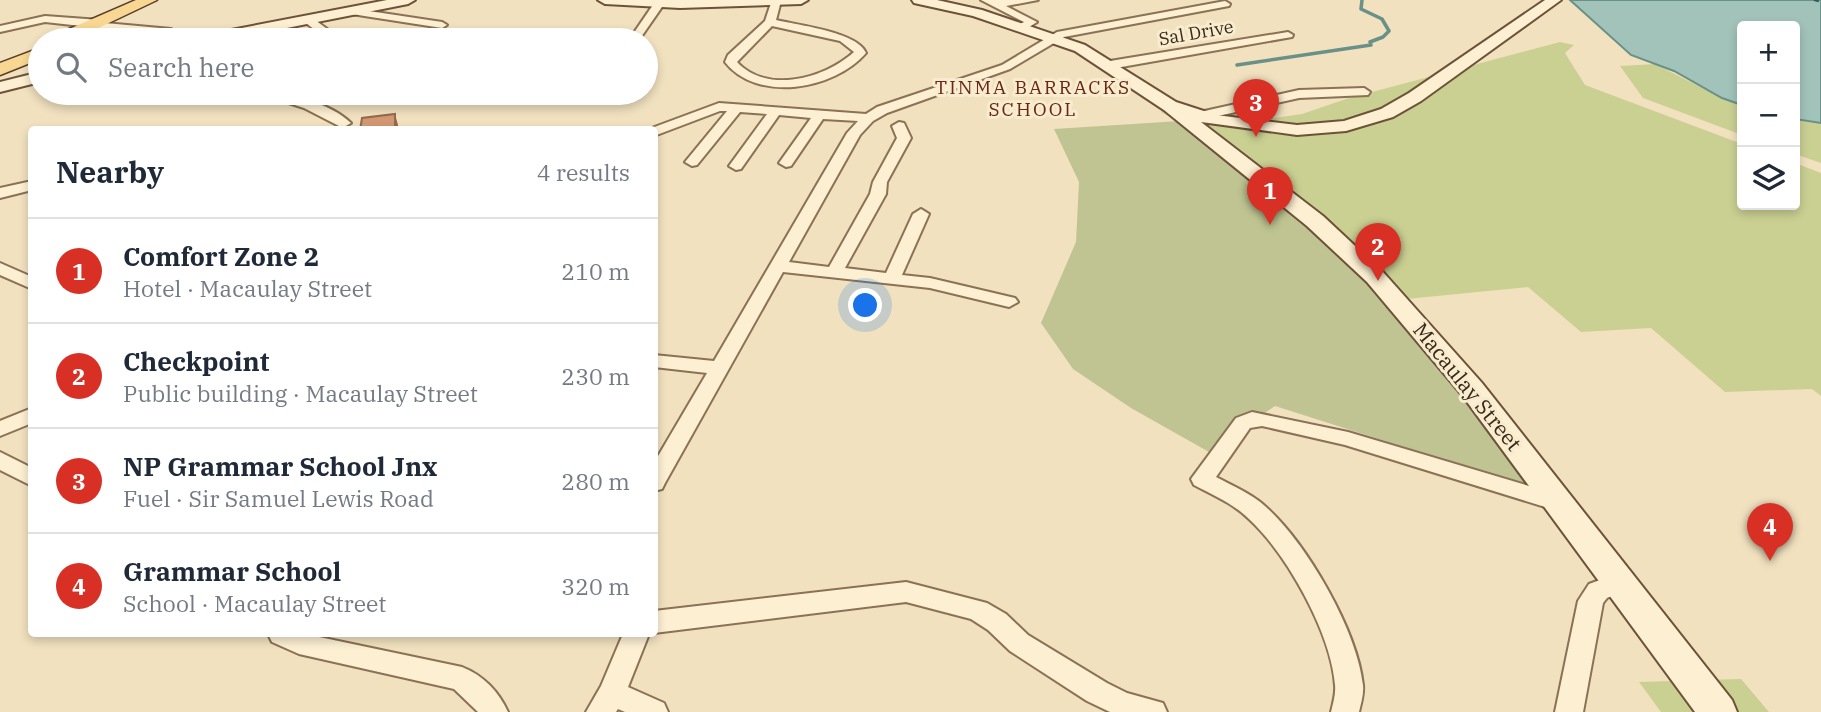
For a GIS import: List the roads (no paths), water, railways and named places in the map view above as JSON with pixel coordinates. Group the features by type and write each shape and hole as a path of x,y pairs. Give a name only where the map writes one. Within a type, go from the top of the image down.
{"main road":[{"path":"94,28 149,0"},
{"path":"97,28 161,0"},
{"path":"263,28 408,0"},
{"path":"605,0 659,4 801,0"},
{"name":"Macaulay Street","path":"919,0 957,7 1057,35 1110,65 1170,106 1203,121 1375,277 1457,371 1718,712"},
{"path":"1203,121 1297,130 1323,129 1387,113 1415,97 1554,0"},
{"path":"0,64 28,53"},
{"path":"0,70 28,58"},
{"path":"0,87 28,80"}],"street":[{"path":"990,2 1032,0"},
{"path":"770,22 844,39 859,49 860,54 845,65 803,80 774,84 754,82 739,73 731,62 734,55 770,22 776,1"},
{"path":"990,2 1032,22 1023,27"},
{"path":"641,28 659,4"},
{"path":"658,476 854,133 868,118 896,105 1006,67 1057,35 1225,4"},
{"path":"349,11 442,25"},
{"path":"1,29 45,19 132,28"},
{"path":"307,19 319,28"},
{"name":"Sal Drive","path":"1110,65 1288,35"},
{"path":"1203,121 1299,94 1364,92"},
{"path":"309,105 345,126"},
{"path":"658,130 719,107 868,118"},
{"path":"692,162 737,108"},
{"path":"736,166 776,111"},
{"path":"786,163 819,115"},
{"path":"834,273 878,194 880,182 904,138 899,126"},
{"path":"0,193 28,187"},
{"path":"892,279 921,214"},
{"path":"4,270 28,265"},
{"path":"778,266 930,284 1009,302"},
{"path":"4,270 28,282"},
{"path":"658,361 719,368"},
{"path":"0,429 28,417"},
{"path":"1345,712 1349,686 1339,641 1294,558 1272,527 1255,510 1202,479 1243,423 1262,419 1348,439 1558,503"},
{"path":"0,460 28,476"},
{"path":"1569,712 1591,601 1598,591 1619,583"},
{"path":"658,621 906,592 978,610 997,622 1019,643 1097,692 1122,704 1153,712"},
{"path":"287,637 330,651 462,679 484,698 494,712"},
{"path":"635,637 606,702 654,712"}],"water":[{"path":"1570,0 1821,0 1821,123 1800,120 1800,21 1737,21 1737,103 1722,98 1674,71 1631,55"}],"waterway":[{"path":"1237,65 1371,45 1370,42 1383,37 1389,31 1382,19 1361,9 1362,0"}],"place":[{"name":"NP Grammar School Jnx","path":"1256,137"},
{"name":"Comfort Zone 2","path":"1270,225"},
{"name":"Checkpoint","path":"1378,281"},
{"name":"Grammar School","path":"1770,561"}],"district":[{"name":"TINMA BARRACKS SCHOOL","path":"1033,98"}]}
